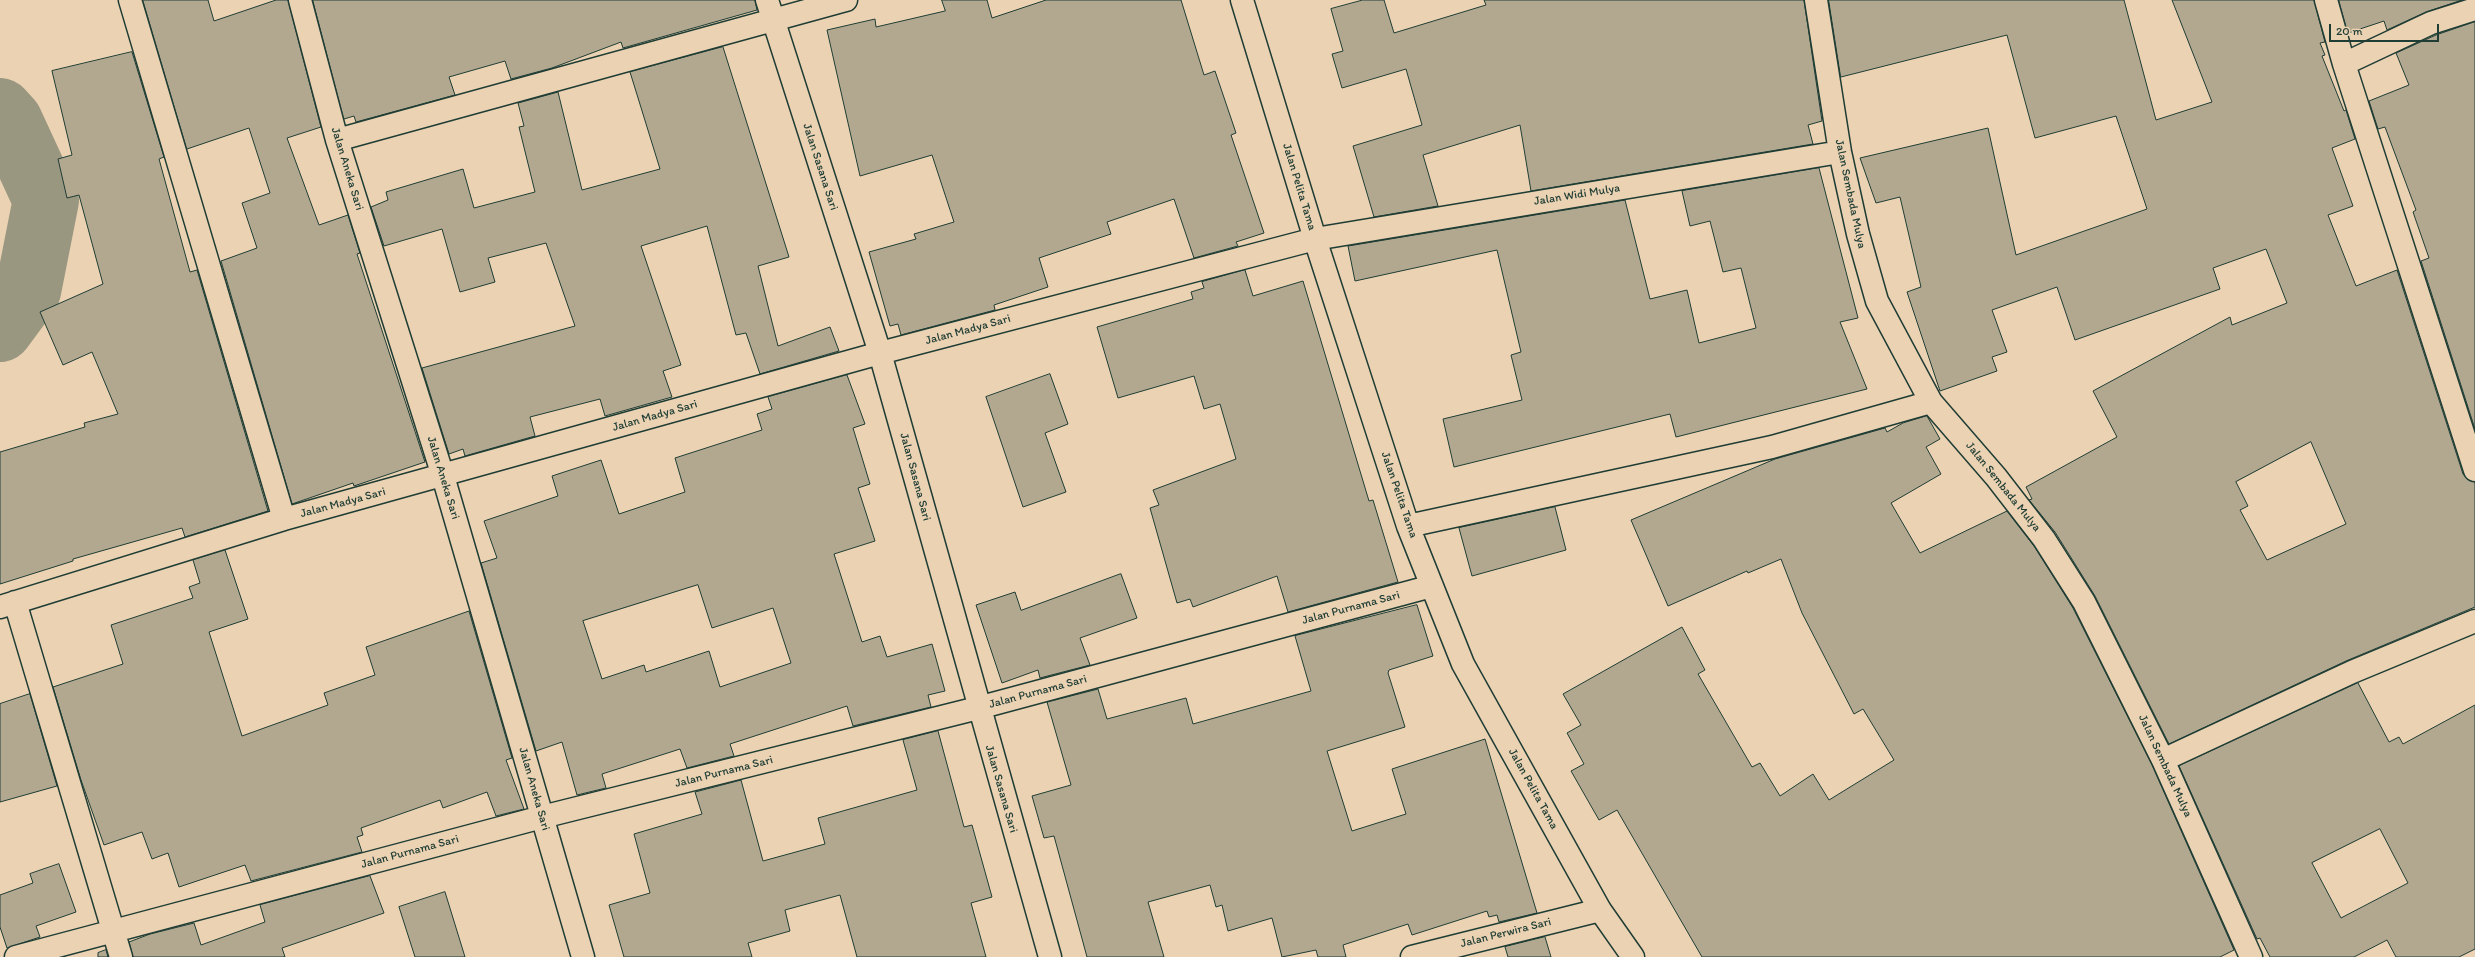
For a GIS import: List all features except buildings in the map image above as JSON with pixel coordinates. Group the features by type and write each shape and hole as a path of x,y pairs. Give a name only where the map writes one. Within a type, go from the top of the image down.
{"street":[{"path":"130,0 284,520"},
{"name":"Jalan Aneka Sari","path":"300,0 337,140 443,476 583,957"},
{"name":"Jalan Sasana Sari","path":"767,0 880,353 978,708 1050,957"},
{"path":"337,140 846,0"},
{"name":"Jalan Pelita Tama","path":"1242,0 1314,239 1408,526 1463,664 1600,910 1633,957"},
{"name":"Jalan Sembada Mulya","path":"1816,0 1840,152 1858,234 1877,301 1932,402 1996,477 2044,539 2084,602 2163,760 2250,957"},
{"path":"2326,0 2344,64 2475,470"},
{"path":"2344,64 2431,23 2475,9"},
{"name":"Jalan Widi Mulya","path":"1314,239 1840,152"},
{"name":"Jalan Madya Sari","path":"8,605 284,520 880,353 1314,239"},
{"path":"1408,526 1772,447 1932,402"},
{"name":"Jalan Purnama Sari","path":"16,957 542,817 978,708 1432,586"},
{"path":"8,605 121,957"},
{"path":"2163,760 2352,672 2475,621"},
{"name":"Jalan Perwira Sari","path":"1412,957 1600,910"}],"waterway":[{"path":"0,111 10,122 46,200 28,291 0,329"}]}
